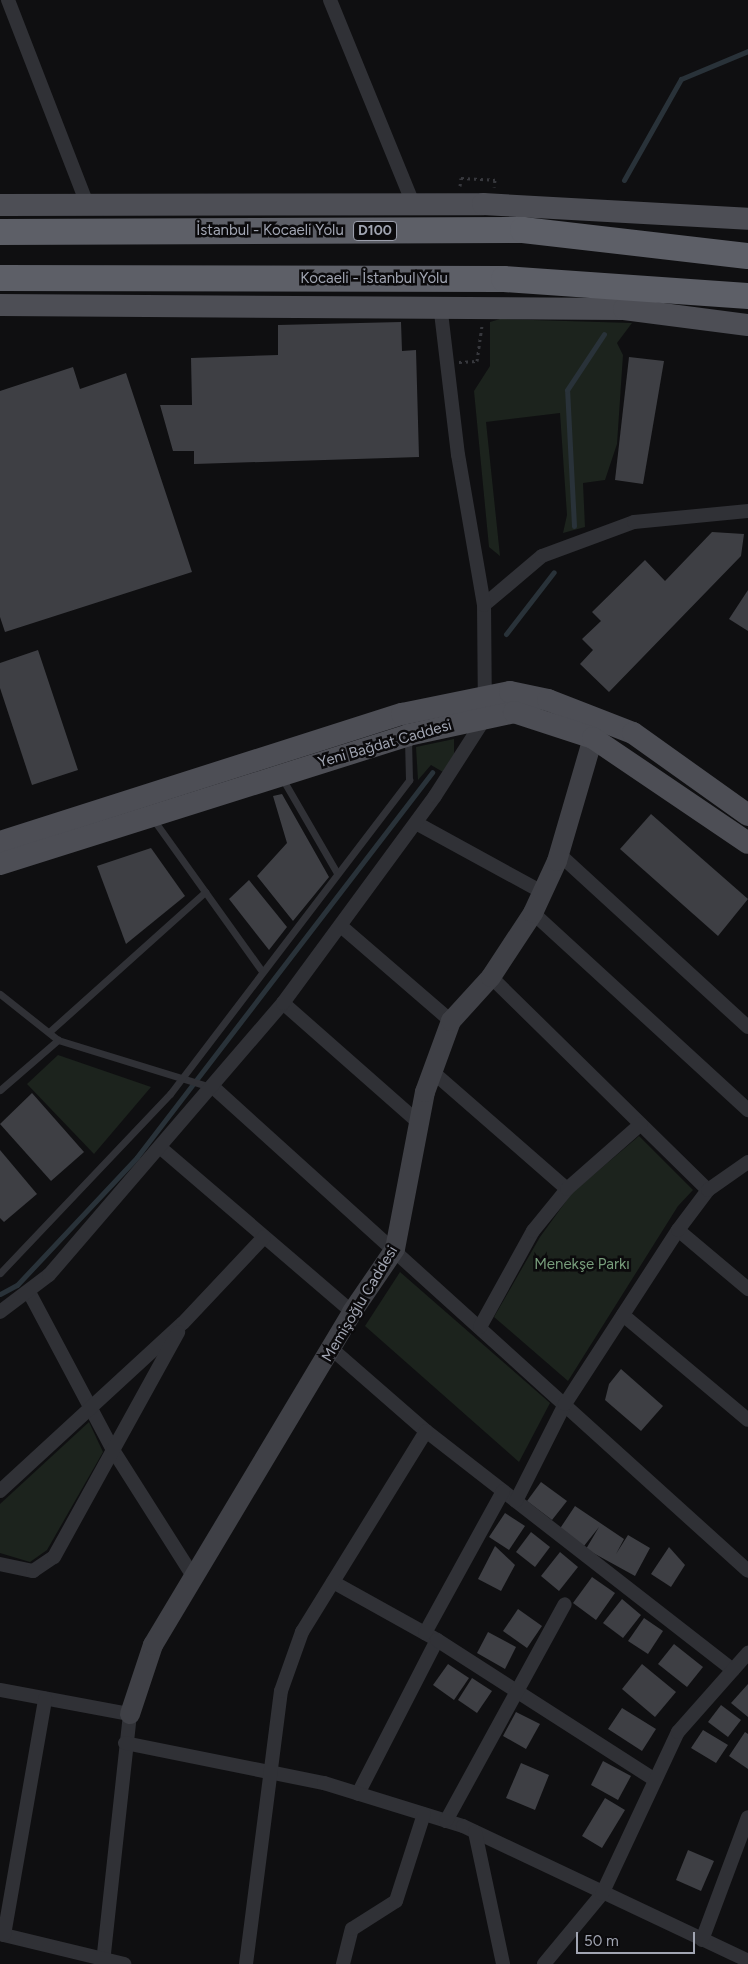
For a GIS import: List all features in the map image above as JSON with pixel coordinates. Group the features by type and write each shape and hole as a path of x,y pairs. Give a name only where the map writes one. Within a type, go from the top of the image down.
{"highway":[{"name":"İstanbul - Kocaeli Yolu","path":"0,232 522,230 748,256"},
{"name":"Kocaeli - İstanbul Yolu","path":"0,278 504,279 748,296"}],"main road":[{"path":"0,204 413,203 748,219"},
{"path":"0,305 440,305 624,309 748,325"},
{"name":"Yeni Bağdat Caddesi","path":"0,864 408,734 484,707 510,692 548,700 633,733 748,815"},
{"name":"Yeni Bağdat Caddesi","path":"0,842 402,714 484,707 514,712 593,738 748,844"}],"street":[{"path":"8,0 87,204"},
{"path":"330,0 413,203"},
{"path":"0,1312 30,1294 162,1149 209,1086 283,1003 342,927 416,823 484,707 484,605 458,455 440,305"},
{"path":"484,605 542,556 634,522 748,511"},
{"name":"Memişoğlu Caddesi","path":"130,1714 153,1645 333,1350 352,1312 395,1250 405,1215 418,1122 451,1021 491,977 533,913 559,854 593,738"},
{"path":"416,823 542,892"},
{"path":"559,854 748,1027"},
{"path":"533,913 748,1110"},
{"path":"342,927 451,1021"},
{"path":"491,977 708,1190"},
{"path":"283,1003 418,1122"},
{"path":"434,1073 567,1189"},
{"path":"209,1086 395,1250 748,1571"},
{"path":"480,1327 533,1232 567,1189 641,1124"},
{"path":"162,1149 352,1312"},
{"path":"516,1501 564,1404 678,1230 708,1190 748,1162"},
{"path":"678,1230 748,1288"},
{"path":"0,1491 183,1323 264,1237"},
{"path":"30,1294 93,1404 113,1450 195,1579"},
{"path":"623,1315 748,1420"},
{"path":"0,1564 33,1571 54,1557 183,1323"},
{"path":"333,1350 426,1431 733,1670"},
{"path":"246,1964 272,1773 281,1691 302,1632 426,1431"},
{"path":"358,1794 431,1636 503,1491"},
{"path":"333,1582 431,1636 655,1780"},
{"path":"446,1821 565,1604"},
{"path":"544,1964 602,1894 678,1732 748,1653"},
{"path":"0,1690 130,1714 125,1743 103,1962"},
{"path":"44,1699 2,1935 103,1962 124,1964"},
{"path":"125,1743 272,1773 358,1794 446,1821 475,1832 602,1894 748,1961"},
{"path":"343,1964 352,1930 396,1900 424,1814"},
{"path":"702,1940 748,1817"},
{"path":"475,1832 503,1964"}],"lane":[{"path":"0,1273 163,1101 409,780 408,734"},
{"path":"280,774 337,873"},
{"path":"151,815 262,971"},
{"path":"49,1032 205,892"},
{"path":"0,994 58,1040 209,1086"},
{"path":"0,1090 58,1040"}],"path":[{"path":"461,178 495,180 493,199"},
{"path":"477,361 483,321"}],"green space":[{"path":"500,319 632,323 617,343 623,355 617,444 605,480 583,483 585,527 563,533 567,515 560,413 486,422 500,556 489,547 474,391 490,366 490,322"},
{"path":"454,739 454,754 443,772 431,765 418,780 416,747"},
{"path":"58,1055 151,1087 94,1154 27,1084"},
{"name":"Menekşe Parkı","path":"639,1136 693,1190 678,1206 568,1381 494,1317 540,1237 572,1193"},
{"path":"400,1272 550,1403 519,1462 365,1326"},
{"path":"89,1422 103,1452 47,1550 30,1562 0,1553 0,1504"}],"building":[{"path":"401,322 402,351 416,350 419,457 194,464 194,451 173,451 160,405 192,405 191,358 278,355 278,325"},
{"path":"629,357 664,361 643,484 615,480"},
{"path":"73,367 80,389 126,373 192,572 5,632 0,617 0,391"},
{"path":"712,532 744,534 741,556 609,692 580,664 593,650 582,639 601,621 592,612 645,560 665,581"},
{"path":"748,590 748,631 729,619"},
{"path":"38,650 78,770 32,785 0,688 0,663"},
{"path":"282,794 329,877 293,921 257,876 287,843 273,796"},
{"path":"651,814 748,899 718,936 620,849"},
{"path":"151,848 185,896 126,944 97,866"},
{"path":"249,880 287,927 269,950 229,899"},
{"path":"32,1093 84,1152 51,1181 0,1124"},
{"path":"0,1150 37,1194 4,1222 0,1218"},
{"path":"621,1369 663,1406 641,1431 605,1400 609,1384"},
{"path":"541,1482 567,1501 552,1520 527,1501"},
{"path":"575,1506 624,1539 616,1554 628,1535 650,1548 635,1576 586,1549 599,1527 584,1546 559,1530"},
{"path":"505,1513 525,1526 509,1550 489,1537"},
{"path":"531,1532 550,1547 535,1567 516,1552"},
{"path":"495,1546 515,1565 501,1591 478,1579"},
{"path":"669,1547 685,1565 671,1587 651,1574"},
{"path":"560,1552 578,1567 559,1591 541,1576"},
{"path":"592,1577 615,1593 596,1620 573,1603"},
{"path":"622,1599 641,1615 623,1638 603,1623"},
{"path":"518,1609 542,1626 527,1648 503,1631"},
{"path":"644,1618 663,1631 648,1654 628,1641"},
{"path":"488,1632 516,1647 505,1669 477,1653"},
{"path":"674,1644 703,1667 687,1687 658,1664"},
{"path":"448,1664 469,1678 454,1700 433,1685"},
{"path":"642,1664 676,1692 655,1717 622,1689"},
{"path":"472,1678 492,1691 477,1713 458,1700"},
{"path":"748,1684 748,1717 731,1703"},
{"path":"721,1705 741,1720 728,1737 708,1722"},
{"path":"622,1708 656,1729 642,1751 608,1729"},
{"path":"516,1712 540,1724 526,1749 503,1736"},
{"path":"703,1730 728,1745 716,1763 691,1748"},
{"path":"745,1732 748,1734 748,1769 729,1756"},
{"path":"603,1761 631,1776 618,1800 591,1785"},
{"path":"521,1763 549,1775 535,1810 506,1798"},
{"path":"605,1798 625,1810 602,1848 582,1836"},
{"path":"688,1850 714,1861 701,1891 676,1880"}],"waterway":[{"path":"624,180 681,79 748,51"},
{"path":"574,526 567,390 604,334"},
{"path":"506,634 554,572"},
{"path":"0,1294 17,1285 137,1157 432,772"}]}
